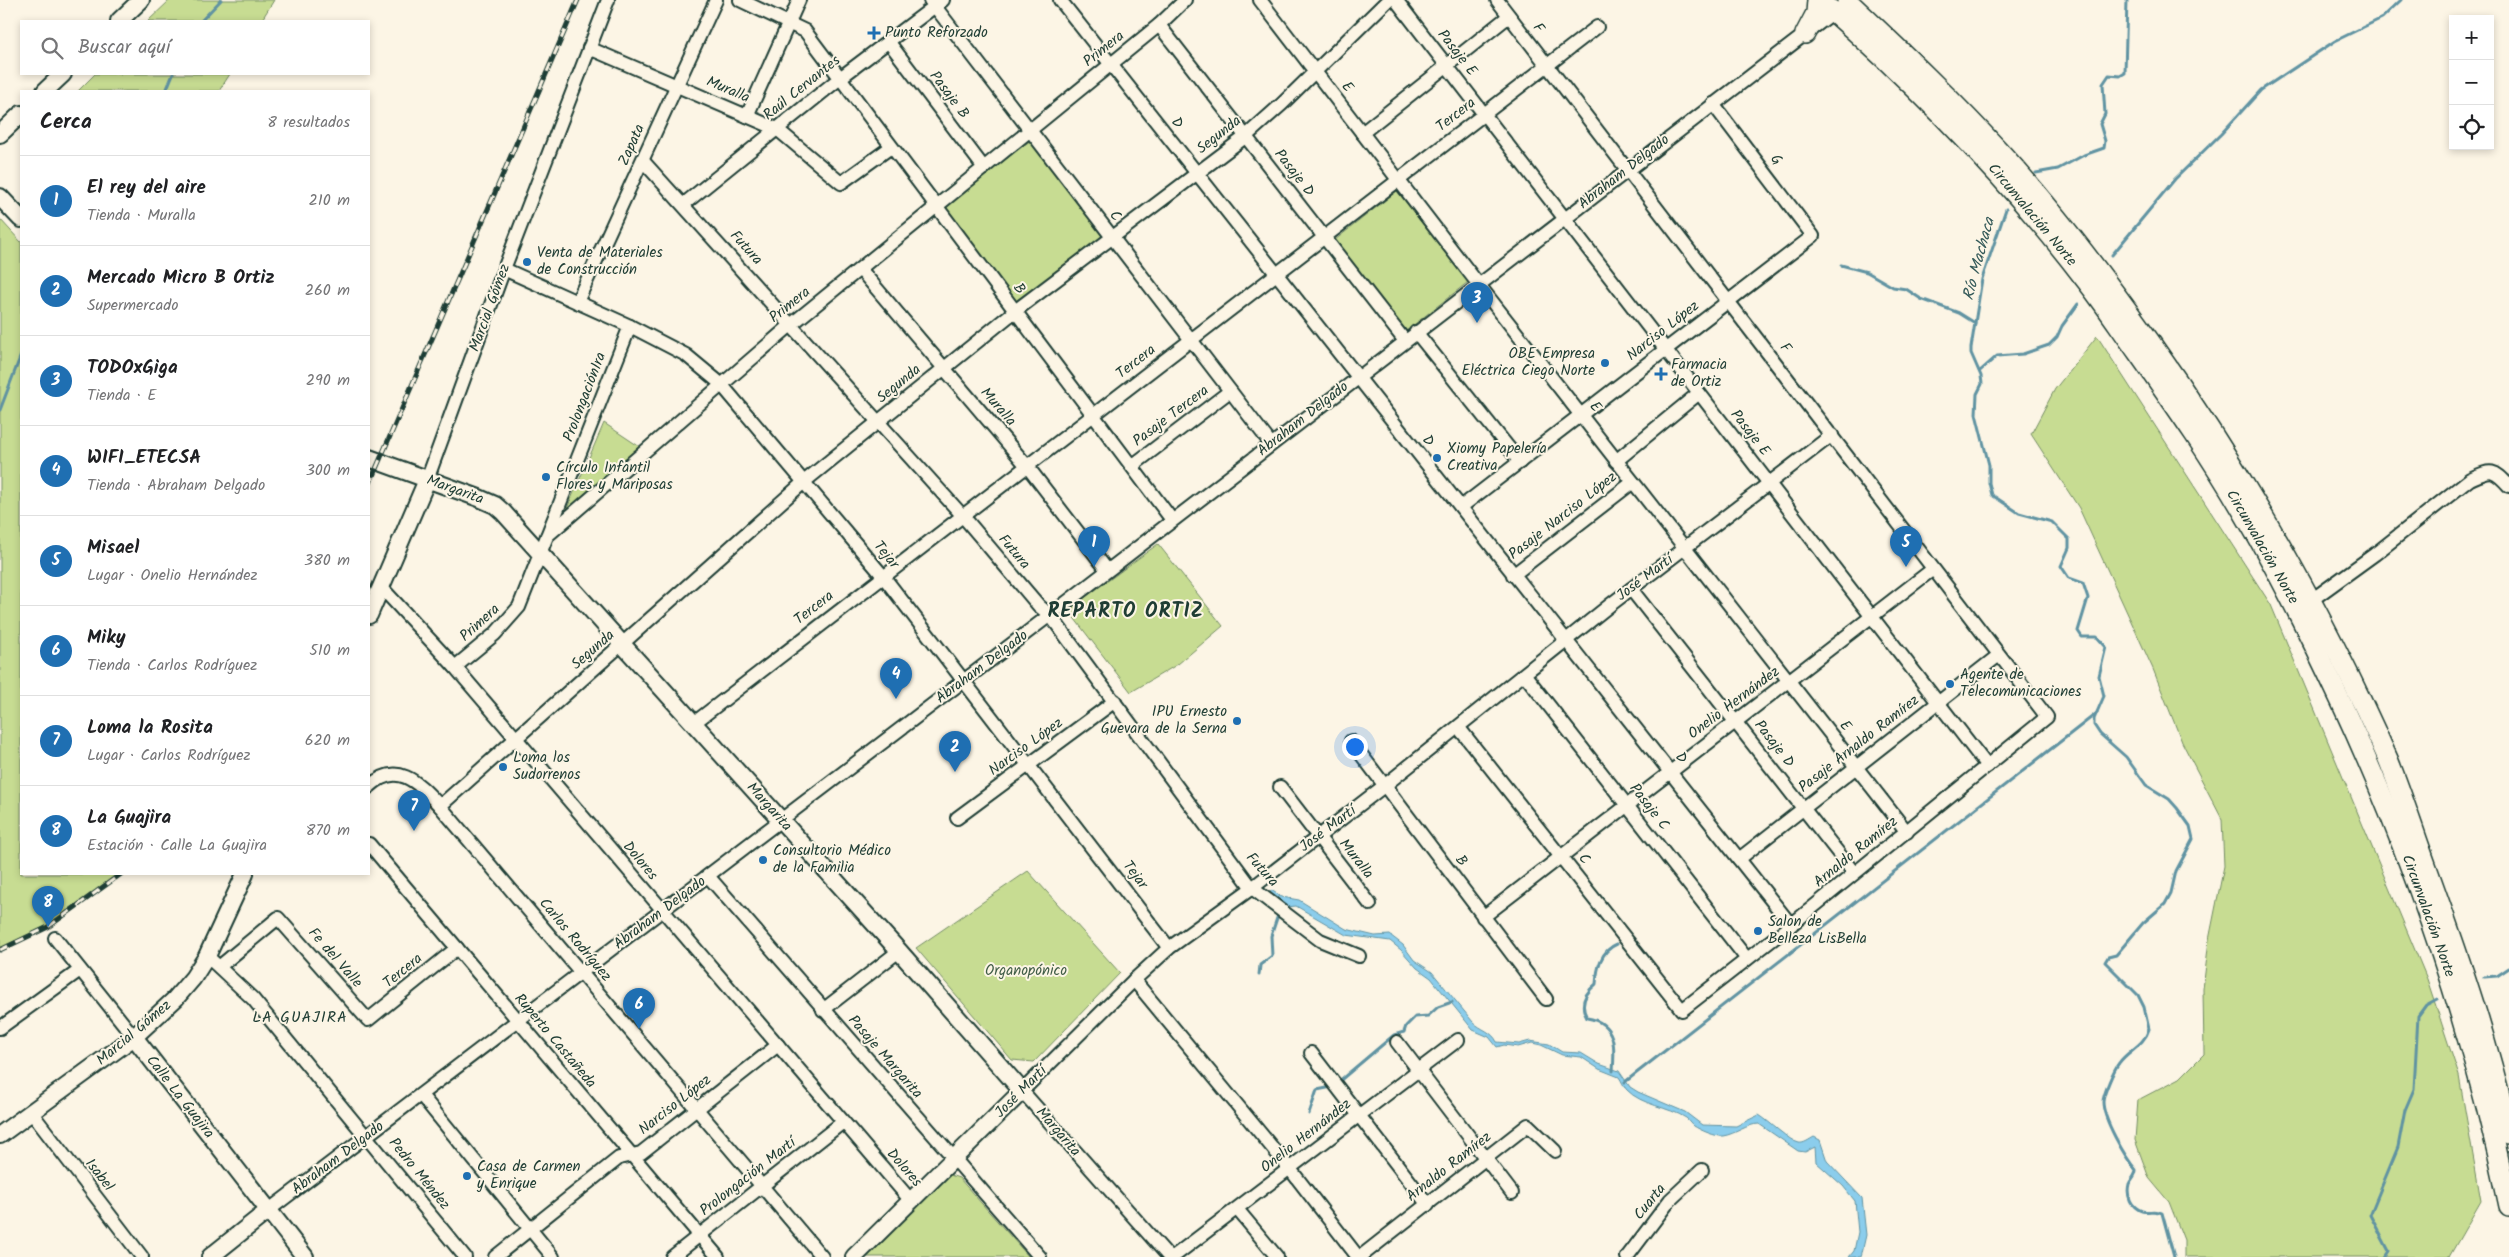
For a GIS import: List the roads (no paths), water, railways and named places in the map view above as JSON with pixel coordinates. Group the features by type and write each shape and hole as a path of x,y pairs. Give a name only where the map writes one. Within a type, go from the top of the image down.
{"highway":[{"path":"1805,34 1816,13 1833,2"},
{"name":"Circunvalación Norte","path":"1833,2 1987,162 2084,277 2196,435 2248,520 2305,604 2392,772 2461,962 2496,1073 2509,1136"},
{"name":"Circunvalación Norte","path":"2305,604 2419,887 2457,999 2509,1206"}],"main road":[{"path":"120,20 141,0"},
{"path":"46,90 62,75"},
{"path":"0,134 20,115"},
{"path":"0,197 20,218"},
{"name":"Margarita","path":"370,458 495,505 694,723 1022,1091"},
{"name":"Marcial Gómez","path":"370,613 427,480"},
{"name":"Marcial Gómez","path":"0,1135 134,1037 175,999 193,978 213,961 246,875"},
{"name":"Calle La Guajira","path":"134,1037 305,1257"},
{"name":"José Martí","path":"854,1257 912,1202 1022,1091"},
{"name":"Abraham Delgado","path":"210,1257 269,1210"}],"street":[{"name":"Marcial Gómez","path":"427,480 504,269 608,0"},
{"name":"Zapata","path":"577,302 716,0"},
{"name":"B","path":"740,0 805,31 1172,520"},
{"path":"747,116 799,0"},
{"path":"1063,4 1077,0"},
{"name":"Primera","path":"454,666 495,634 519,607 547,536 792,324 1159,25 1184,0"},
{"name":"E","path":"1260,0 1479,285 1907,832"},
{"name":"Segunda","path":"440,806 622,646 805,481 1015,311 1244,137 1315,72 1388,0"},
{"name":"Pasaje E","path":"1396,0 1987,766"},
{"name":"F","path":"1497,0 1545,66 1832,435 2047,717"},
{"name":"Raúl Cervantes","path":"684,204 936,2"},
{"name":"C","path":"936,2 1029,131 1271,444"},
{"name":"D","path":"1063,4 1791,925"},
{"path":"1362,133 1509,16"},
{"name":"Pasaje D","path":"1159,25 1244,137 1405,341"},
{"name":"Tercera","path":"694,723 1597,27"},
{"name":"Abraham Delgado","path":"269,1210 782,821 1805,34"},
{"name":"Pasaje B","path":"888,41 984,168"},
{"name":"Muralla","path":"589,48 777,129 842,183 891,147"},
{"name":"G","path":"1713,104 1813,236"},
{"name":"Futura","path":"643,161 684,204 962,515 1039,606 1050,615 1252,888 1320,940 1358,956"},
{"name":"Narciso López","path":"1461,507 1582,416 1665,349 1813,236"},
{"name":"Tejar","path":"504,269 630,326 686,355 721,384 805,481 883,576 1169,948"},
{"name":"Muralla","path":"860,269 1028,466 1107,570"},
{"name":"Prolongación1ra","path":"547,536 630,326"},
{"path":"1416,332 1520,462"},
{"name":"Pasaje Tercera","path":"1132,466 1230,391"},
{"name":"Pasaje Narciso López","path":"1616,461 1699,394"},
{"name":"José Martí","path":"1022,1091 1169,948 1252,888 1459,728 1566,640 1832,435"},
{"path":"2305,604 2470,479 2488,471 2497,473 2509,486"},
{"name":"Pasaje Narciso López","path":"1514,575 1633,482"},
{"name":"Onelio Hernández","path":"1483,917 1934,569"},
{"name":"Dolores","path":"382,588 454,666 662,912 912,1202"},
{"name":"Pasaje D","path":"1631,589 1854,873"},
{"name":"Pasaje Arnaldo Ramírez","path":"1739,859 1999,655"},
{"name":"Pasaje C","path":"1525,674 1747,959"},
{"name":"Narciso López","path":"956,818 1115,702"},
{"name":"Arnaldo Ramírez","path":"1682,1010 1907,832 2047,717"},
{"name":"C","path":"1459,728 1682,1010"},
{"name":"B","path":"1351,741 1546,999"},
{"name":"Carlos Rodríguez","path":"370,786 386,775 410,777 417,782 440,806 822,1257"},
{"name":"Muralla","path":"1280,787 1370,904"},
{"name":"Ruperto Castañeda","path":"370,845 517,1022 718,1257"},
{"name":"Pasaje Margarita","path":"708,876 1040,1257"},
{"name":"Fe del Valle","path":"213,961 278,918 368,1020"},
{"name":"Calle La Guajira","path":"55,938 134,1037"},
{"name":"Tercera","path":"368,1020 457,948"},
{"path":"823,1010 899,951"},
{"name":"Pedro Méndez","path":"213,961 253,999 465,1257"},
{"path":"0,1028 80,970"},
{"path":"1134,980 1290,1168 1359,1257"},
{"name":"Onelio Hernández","path":"1173,1257 1458,1040"},
{"path":"1397,1042 1512,1193"},
{"name":"Narciso López","path":"495,1257 619,1158 641,1152 778,1045"},
{"path":"1312,1053 1428,1205"},
{"name":"Margarita","path":"1022,1091 1169,1257"},
{"path":"421,1095 553,1257"},
{"name":"Isabel","path":"31,1112 142,1257"},
{"name":"Prolongación Martí","path":"672,1257 843,1122"},
{"name":"Arnaldo Ramírez","path":"1359,1257 1528,1125 1555,1151"},
{"name":"Cuarta","path":"1627,1257 1670,1200 1702,1170"},
{"path":"1237,1209 1277,1257"}],"water":[{"path":"1271,890 1282,897 1299,900 1346,929 1375,936 1390,935 1403,945 1414,960 1432,972 1473,1022 1492,1035 1497,1042 1519,1044 1530,1041 1549,1044 1562,1052 1581,1053 1599,1064 1619,1071 1630,1087 1638,1092 1685,1112 1702,1125 1736,1126 1759,1115 1799,1143 1814,1137 1820,1140 1827,1161 1862,1198 1866,1235 1861,1257 1849,1257 1854,1251 1858,1232 1855,1201 1843,1186 1816,1162 1815,1147 1805,1152 1798,1151 1759,1124 1723,1136 1712,1134 1694,1126 1679,1114 1647,1103 1633,1095 1624,1087 1619,1077 1599,1069 1581,1057 1562,1055 1532,1043 1518,1047 1504,1045 1497,1047 1489,1037 1473,1030 1431,978 1417,968 1390,941 1346,935 1296,906 1287,907 1270,896"}],"waterway":[{"path":"202,20 221,0"},
{"name":"Río Machaca","path":"2036,173 2058,169 2084,155 2104,148 2105,141 2100,124 2105,114 2103,84 2109,75 2120,76 2125,73 2127,0"},
{"path":"2112,255 2175,179 2221,134 2261,90 2335,41 2382,18 2401,0"},
{"path":"166,90 173,75"},
{"name":"Río Machaca","path":"2006,209 1982,279 1971,348 1971,353 1981,376 1982,384 1977,394 1976,414 1989,465 1989,483 1992,495 2019,513 2052,522 2069,539 2069,548 2061,566 2069,578 2083,583 2088,598 2078,631 2082,637 2097,637 2106,647 2099,676 2104,696 2094,719 2094,725 2100,734 2126,757 2146,785 2169,799 2177,808 2190,826 2193,839 2176,871 2171,893 2165,904 2143,923 2116,955 2108,957 2105,962 2138,995 2144,1007 2149,1029 2140,1044 2117,1066 2105,1094 2104,1109 2115,1138 2136,1170 2129,1184 2128,1193 2130,1200 2135,1207 2142,1211 2162,1213 2174,1257"},
{"path":"1841,265 1867,272 1893,287 1906,289 1921,299 1959,313 1975,323"},
{"path":"1980,371 1997,356 2023,354 2049,345 2057,337 2062,326 2078,304"},
{"path":"0,410 20,358"},
{"path":"1625,1082 2097,713"},
{"path":"1259,975 1260,965 1272,956 1271,936 1278,915"},
{"path":"1613,1071 1614,1045 1609,1031 1604,1025 1587,1018 1583,1003 1586,995 1596,984 1600,961 1607,951 1617,944"},
{"path":"2484,977 2497,976 2509,968"},
{"path":"2385,1257 2389,1251 2370,1215 2398,1147 2405,1110 2414,1089 2418,1016 2426,1005 2437,999"},
{"path":"1337,1083 1394,1035 1404,1032 1406,1026 1415,1017 1428,1016 1438,1007 1452,1002"},
{"path":"1309,1114 1317,1090 1332,1087"}],"railway":[{"path":"370,483 578,0"},
{"path":"0,950 48,927 120,875"}],"place":[{"name":"Punto Reforzado","path":"874,33"},
{"name":"Venta de Materiales de Construcción","path":"527,262"},
{"name":"TODOxGiga","path":"1477,323"},
{"name":"OBE Empresa Eléctrica Ciego Norte","path":"1605,363"},
{"name":"Farmacia de Ortiz","path":"1661,374"},
{"name":"Xiomy Papelería Creativa","path":"1437,458"},
{"name":"Círculo Infantil Flores y Mariposas","path":"546,477"},
{"name":"El rey del aire","path":"1094,567"},
{"name":"Misael","path":"1906,567"},
{"name":"Agente de Telecomunicaciones","path":"1950,684"},
{"name":"WIFI_ETECSA","path":"896,699"},
{"name":"IPU Ernesto Guevara de la Serna","path":"1237,721"},
{"name":"Loma los Sudorrenos","path":"503,767"},
{"name":"Mercado Micro B Ortiz","path":"955,772"},
{"name":"Loma la Rosita","path":"414,831"},
{"name":"Consultorio Médico de la Familia","path":"763,860"},
{"name":"La Guajira","path":"48,927"},
{"name":"Salon de Belleza LisBella","path":"1758,931"},
{"name":"Miky","path":"639,1029"},
{"name":"Casa de Carmen y Enrique","path":"467,1176"}],"district":[{"name":"REPARTO ORTIZ","path":"1126,612"},
{"name":"LA GUAJIRA","path":"300,1017"}],"park label":[{"name":"Organopónico","path":"1026,971"}]}
